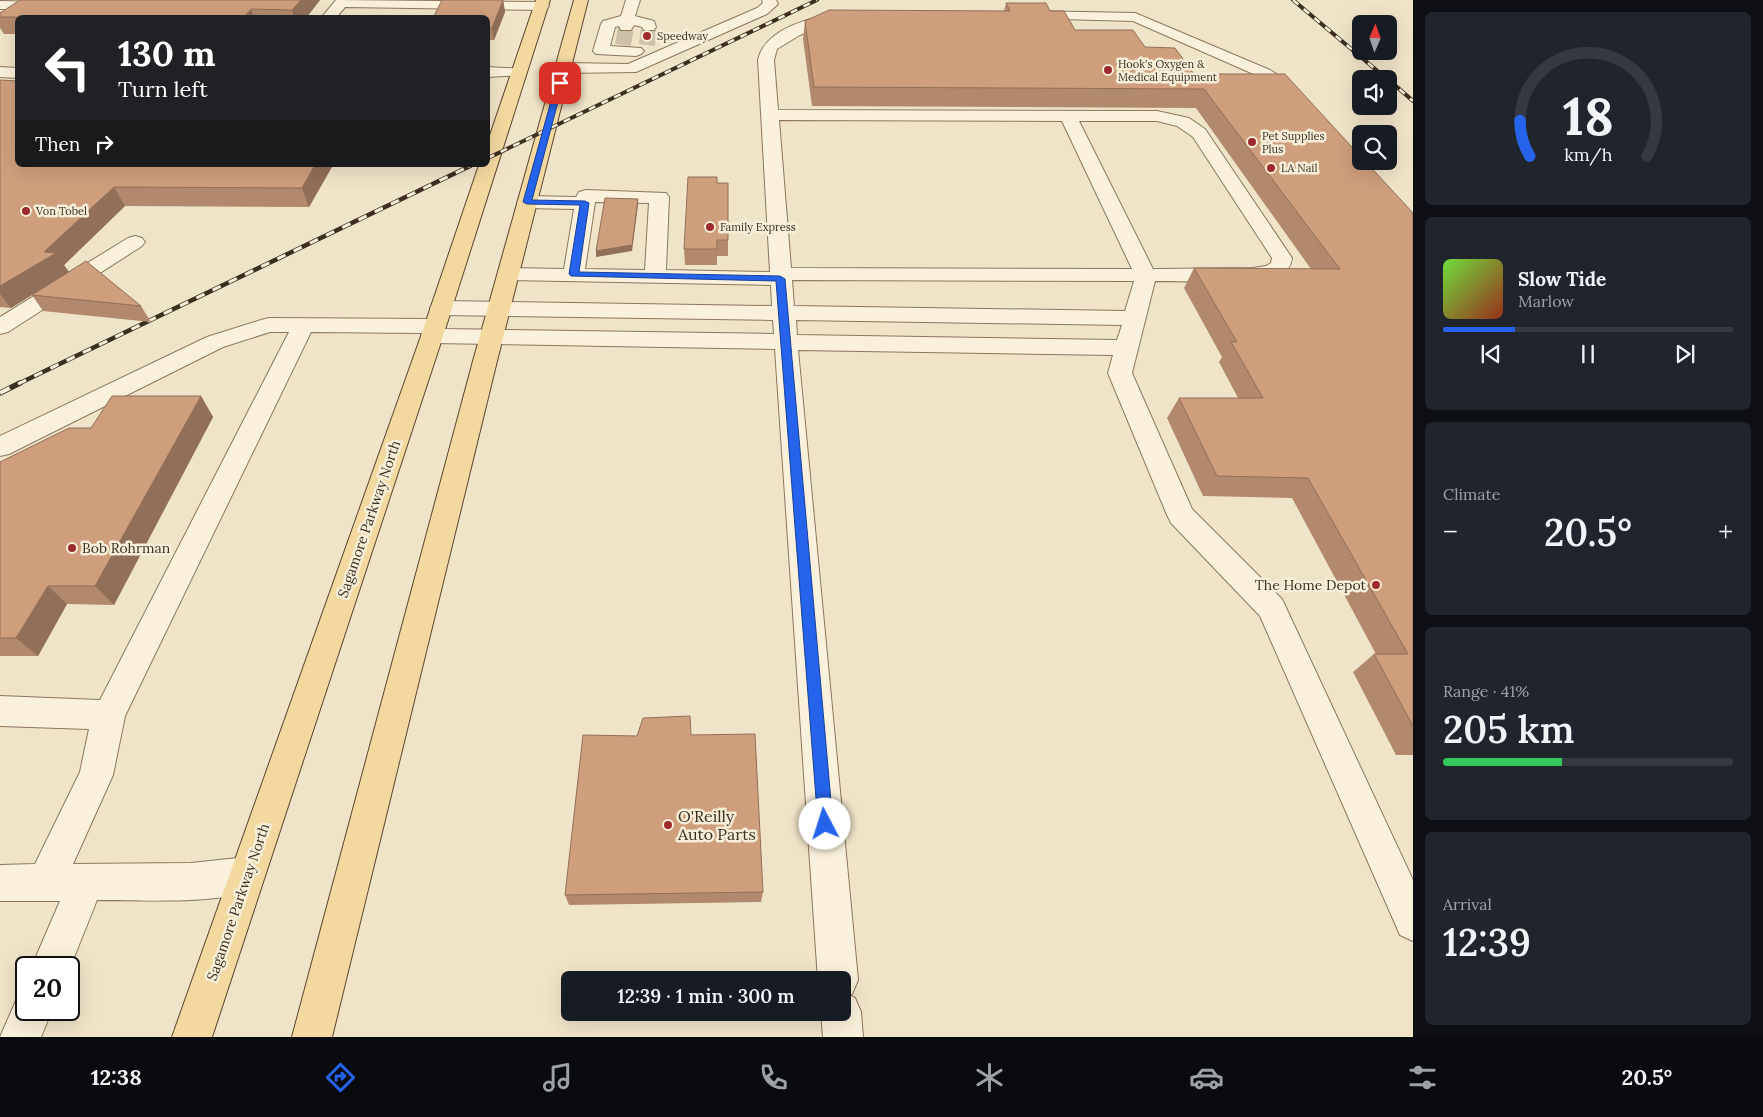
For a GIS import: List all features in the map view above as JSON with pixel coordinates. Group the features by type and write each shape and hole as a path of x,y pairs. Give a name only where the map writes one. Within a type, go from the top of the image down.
{"main road":[{"path":"312,1037 499,309 581,0"},
{"name":"Sagamore Parkway North","path":"490,160 542,3"},
{"name":"Sagamore Parkway North","path":"192,1037 488,167"}],"lane":[{"path":"627,23 633,0"},
{"path":"564,68 630,69 762,10 772,1"},
{"path":"330,15 340,3 426,11 481,3 542,3"},
{"path":"0,5 58,6"},
{"path":"837,971 785,343 766,60 772,45 788,36 830,18 858,15"},
{"path":"1018,15 1126,15 1141,18 1275,80 1303,110"},
{"path":"647,46 646,51 622,49 601,51 608,24 649,24 648,27"},
{"path":"617,70 622,49"},
{"path":"0,72 15,73"},
{"path":"490,72 519,72"},
{"path":"509,274 780,276 1253,274 1272,272 1281,266 1282,258 1198,133 1192,127 1171,118 1157,116 770,115"},
{"path":"1068,116 1146,275 1120,374 1181,516 1270,608 1413,922"},
{"path":"574,274 586,196 659,197 655,276"},
{"path":"527,202 585,203"},
{"path":"637,211 659,202"},
{"path":"581,226 603,218"},
{"path":"0,327 135,242"},
{"path":"0,447 214,342 269,325 436,323 499,309 1135,318"},
{"path":"436,323 492,336 1127,348"},
{"path":"45,883 96,775 109,716 303,326"},
{"path":"0,711 109,716"},
{"path":"0,883 190,881 247,875"},
{"path":"55,956 87,881"},
{"path":"20,1037 27,1021"},
{"path":"842,1021 843,1037"}],"building":[{"path":"20,0 301,0 292,10 251,9 246,15 15,15 15,17 0,17 0,13"},
{"path":"442,0 503,0 492,28 490,28 490,15 434,15"},
{"path":"1006,3 1046,3 1050,11 1064,11 1075,30 1133,30 1145,47 1175,48 1194,74 1285,74 1352,147 1352,170 1373,170 1413,213 1413,726 1374,654 1408,654 1308,478 1217,476 1179,398 1263,398 1231,342 1237,342 1194,268 1340,269 1204,89 814,87 805,21 829,10 1010,11"},
{"path":"0,80 15,81 15,167 314,167 302,188 114,187 44,252 56,253 0,286"},
{"path":"688,177 717,177 717,183 728,183 728,240 717,240 717,249 684,249"},
{"path":"605,198 638,199 632,245 596,251"},
{"path":"86,261 141,306 32,295"},
{"name":"Bob Rohrman","path":"112,396 201,396 95,586 48,586 16,638 0,638 0,462 69,428 91,428"},
{"name":"O'Reilly Auto Parts","path":"690,716 691,735 755,734 763,892 565,895 583,735 637,736 643,718"}],"tunnel":[{"path":"623,45 626,27"},
{"path":"647,45 649,27"}],"railway":[{"path":"490,157 817,0"},
{"path":"1293,0 1376,70"},
{"path":"1397,87 1413,101"},
{"path":"18,384 468,167"},
{"path":"0,393 18,384"}],"place":[{"name":"Speedway","path":"647,36"},
{"name":"Hook's Oxygen & Medical Equipment","path":"1108,70"},
{"name":"Pet Supplies Plus","path":"1252,142"},
{"name":"LA Nail","path":"1271,168"},
{"name":"Von Tobel","path":"26,211"},
{"name":"Family Express","path":"710,227"},
{"name":"Bob Rohrman","path":"72,548"},
{"name":"The Home Depot","path":"1376,585"},
{"name":"O'Reilly Auto Parts","path":"668,825"}],"route":[{"path":"560,83 527,202 585,203 574,274 780,279 825,824"}]}
